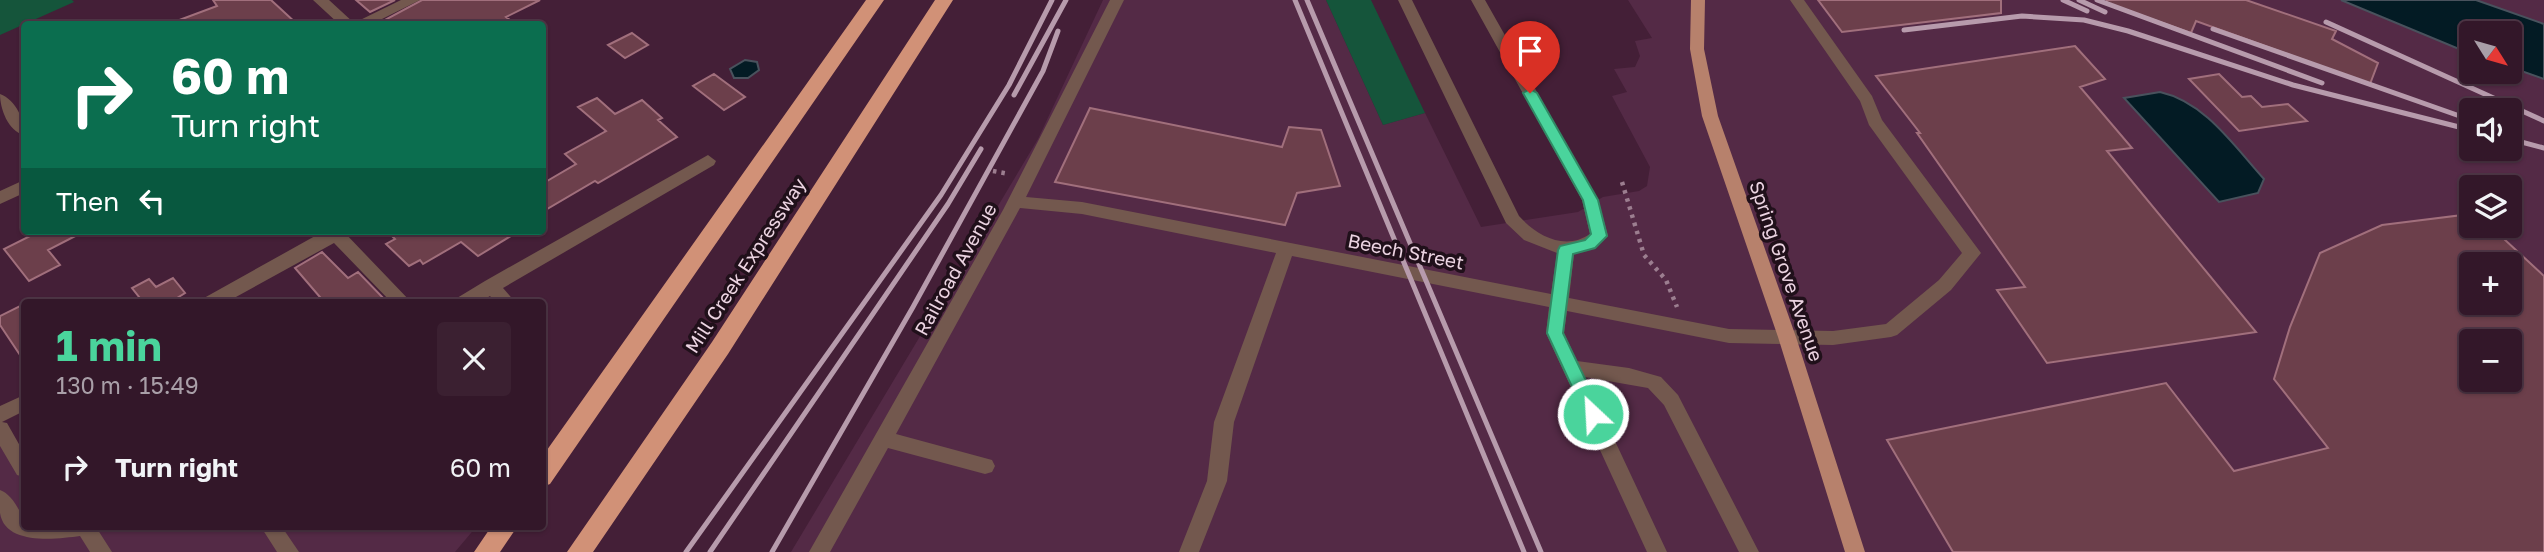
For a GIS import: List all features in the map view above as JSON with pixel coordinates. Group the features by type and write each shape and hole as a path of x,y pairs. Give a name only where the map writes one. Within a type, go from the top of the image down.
{"highway":[{"path":"546,471 875,0"},
{"name":"Mill Creek Expressway","path":"579,552 643,465 720,349 944,0"},
{"path":"486,552 503,530"}],"main road":[{"name":"Spring Grove Avenue","path":"1698,0 1697,49 1710,116 1787,337 1855,552"}],"street":[{"path":"320,0 344,21"},
{"path":"368,21 413,0"},
{"name":"Railroad Avenue","path":"819,552 1017,202 1067,106 1117,0"},
{"path":"1405,0 1512,219 1522,232 1566,250 1590,244 1599,236 1590,200 1478,0"},
{"name":"Beech Street","path":"1017,202 1082,208 1729,336 1833,338 1891,330 1945,285 1972,253 1875,121 1867,100 1797,0"},
{"path":"0,99 21,126"},
{"path":"470,299 708,161"},
{"path":"0,198 21,188"},
{"path":"217,299 330,235"},
{"path":"336,235 399,299"},
{"path":"1189,552 1217,481 1224,422 1286,249"},
{"path":"1566,250 1555,333 1657,552"},
{"path":"491,286 503,299"},
{"path":"1572,368 1629,375 1654,382 1671,400 1749,552"},
{"path":"0,415 21,404"},
{"path":"0,429 21,464"},
{"path":"884,439 985,466"},
{"path":"0,498 16,523 21,524"},
{"path":"37,530 59,530"},
{"path":"86,530 102,552"},
{"path":"273,530 289,552"}],"path":[{"path":"993,171 1017,176"},
{"path":"1622,181 1644,255 1666,281 1685,328"}],"shaded area":[{"path":"1103,0 1326,0 1383,125 1425,113 1481,227 1578,212 1603,197 1639,191 1647,186 1650,167 1612,96 1627,92 1614,69 1635,67 1640,56 1635,41 1652,38 1628,0 2544,0 2544,552 791,552 1038,139"},
{"path":"0,428 21,460 21,530 473,530 455,552 0,552"}],"green space":[{"path":"0,0 74,2 31,21 21,21 21,26 0,35"},
{"path":"1326,0 1371,0 1425,113 1383,125"}],"water":[{"path":"2341,0 2476,0 2544,24 2544,79 2522,71 2522,21 2459,21 2459,49"},
{"path":"745,60 757,62 759,70 748,78 734,78 730,69"},
{"path":"2160,92 2191,105 2218,127 2264,179 2258,193 2219,202 2124,98"}],"building":[{"path":"213,0 271,0 294,21 177,21 217,6"},
{"path":"356,0 395,0 370,12"},
{"path":"422,0 540,0 506,17 511,21 383,21"},
{"path":"1818,0 2001,0 2001,13 1842,32"},
{"path":"2107,0 2246,0 2336,31 2332,39 2378,63 2370,84 2196,21 2191,33 2106,3"},
{"path":"632,33 648,45 625,58 608,45"},
{"path":"2075,46 2105,79 2080,87 2132,148 2107,151 2256,332 2047,363 1997,290 2025,287 1917,133 1920,133 1876,76"},
{"path":"714,74 745,97 724,110 693,86"},
{"path":"2219,74 2242,97 2251,96 2262,107 2288,104 2307,121 2239,131 2189,79"},
{"path":"597,98 615,114 642,100 662,118 658,120 677,137 546,210 546,182 576,164 565,154 606,131 578,107"},
{"path":"1090,108 1282,147 1289,127 1321,130 1340,186 1297,193 1285,225 1055,182"},
{"path":"2459,215 2459,238 2503,238 2518,252 2459,252 2459,315 2522,315 2522,256 2544,276 2544,552 1953,552 1887,440 2166,383 2234,471 2328,448 2274,379 2290,327 2320,253 2382,225"},
{"path":"32,235 77,235 48,250 60,265 29,281 4,249"},
{"path":"391,235 512,235 478,256 461,242 423,264 420,260 409,266 386,244 395,239"},
{"path":"322,252 348,278 358,272 384,299 322,299 295,268"},
{"path":"173,278 185,293 175,299 135,299 139,297 132,288 149,279 156,287"},
{"path":"21,306 21,356 0,325 0,316"}],"railway":[{"path":"686,552 941,195 1009,85 1052,0"},
{"path":"1014,95 1066,0"},
{"path":"1295,0 1524,552"},
{"path":"1307,0 1541,552"},
{"path":"2063,0 2087,11"},
{"path":"2079,0 2105,12"},
{"path":"2097,0 2322,83"},
{"path":"1904,30 2022,16 2084,20 2128,31 2293,85 2459,127"},
{"path":"2326,22 2544,121"},
{"path":"2213,29 2459,116"},
{"path":"772,552 913,307 1043,71 1058,31"},
{"path":"2522,142 2544,148"},
{"path":"710,552 948,204 981,149"}],"route":[{"path":"1530,93 1590,200 1599,236 1590,244 1566,250 1555,333 1593,414"}]}
